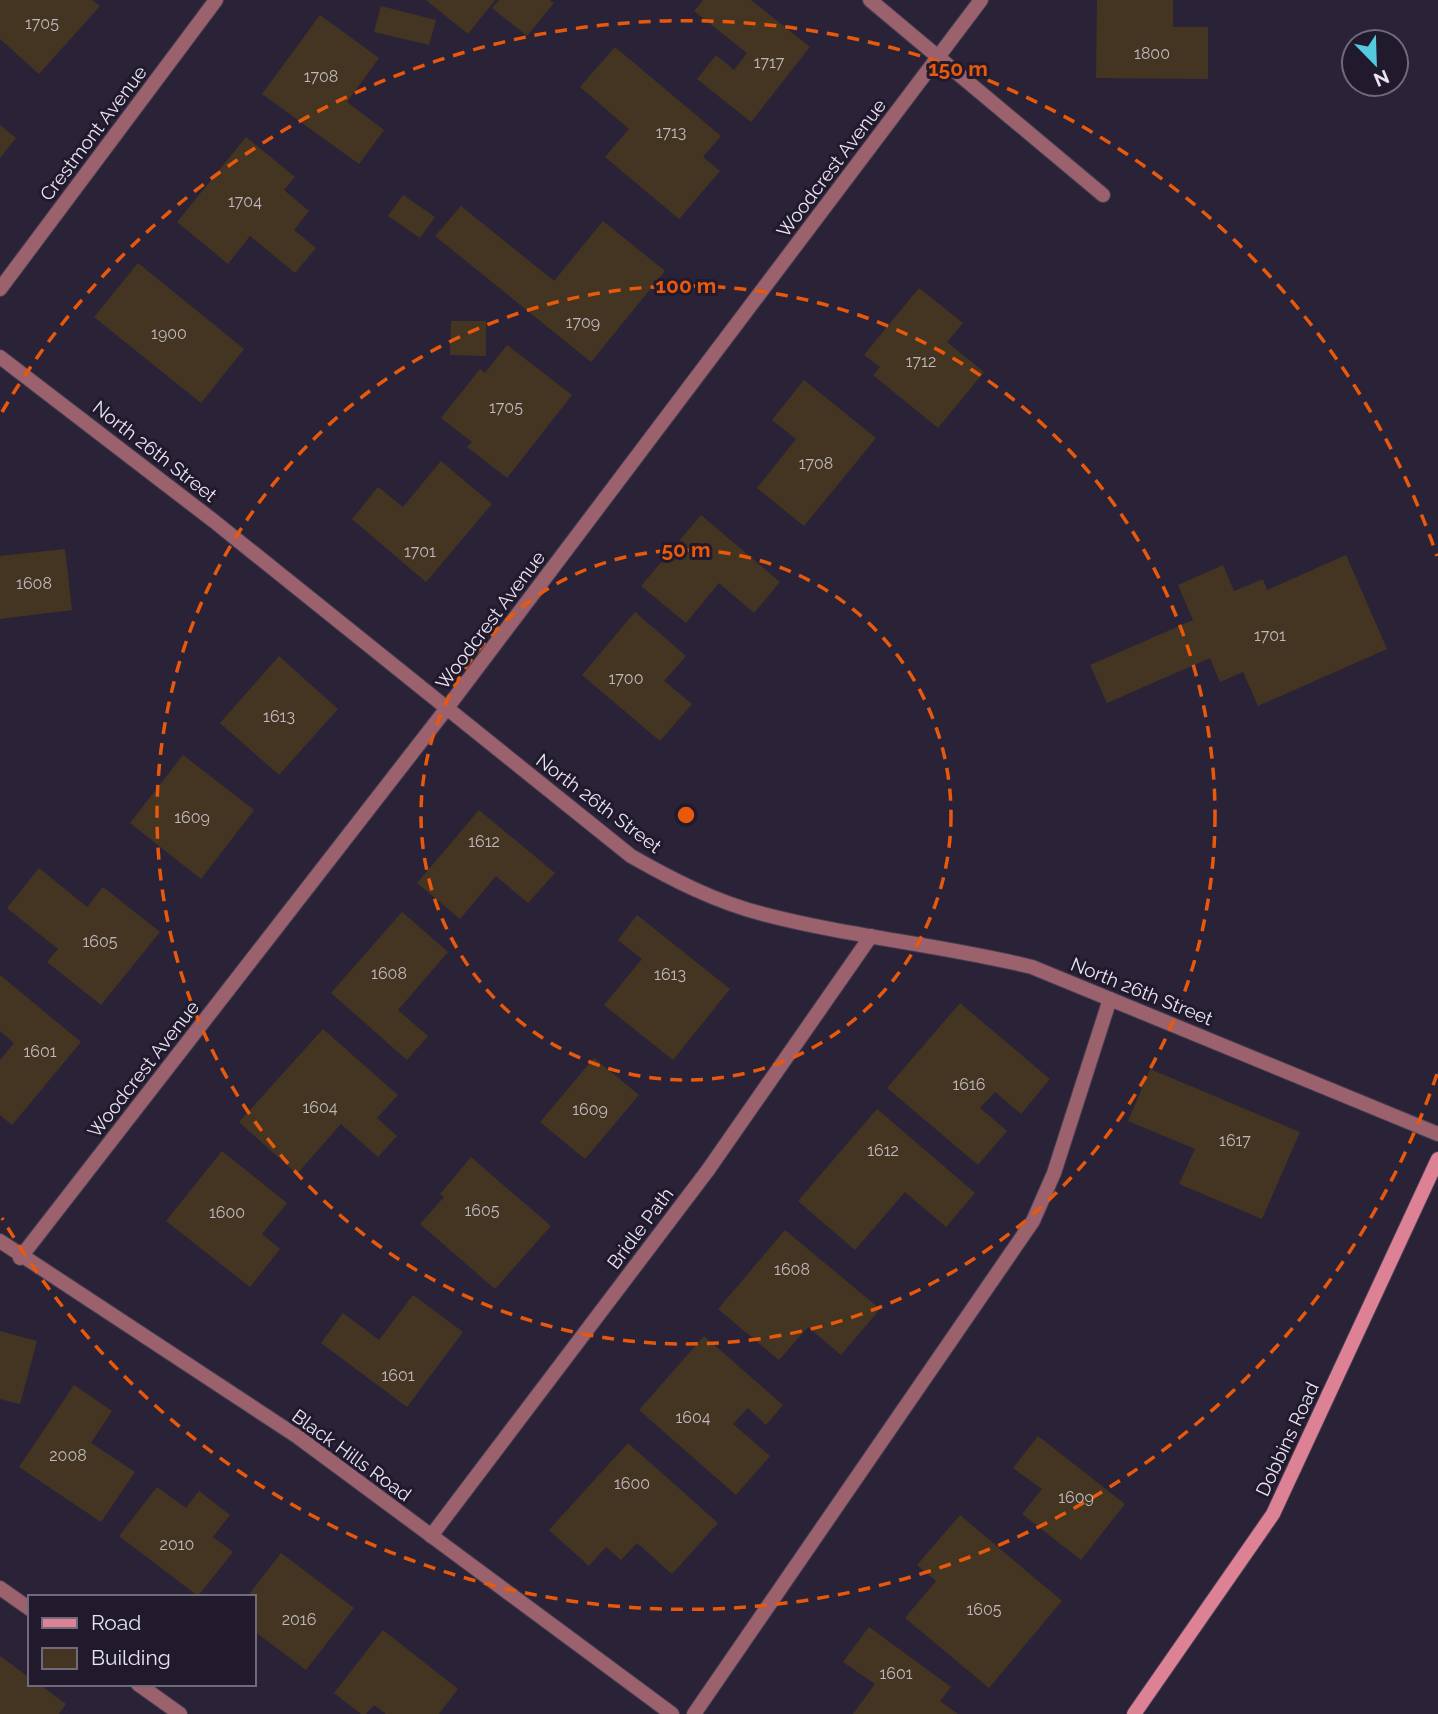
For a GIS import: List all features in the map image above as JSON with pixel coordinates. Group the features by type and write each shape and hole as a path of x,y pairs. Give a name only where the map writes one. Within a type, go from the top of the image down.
{"street":[{"name":"Crestmont Avenue","path":"0,289 216,0"},
{"path":"870,0 1103,195"},
{"name":"Woodcrest Avenue","path":"20,1258 447,708 981,0"},
{"name":"North 26th Street","path":"0,357 215,522 631,856 690,889 762,914 870,936 982,954 1032,967 1438,1134"},
{"name":"Bridle Path","path":"431,1536 708,1170 870,936"},
{"path":"694,1714 1033,1222 1054,1173 1111,999"},
{"name":"Dobbins Road","path":"1134,1714 1273,1514 1438,1159"},
{"name":"Black Hills Road","path":"0,1241 20,1258 298,1437 672,1714"},
{"path":"0,1588 28,1608"},
{"path":"141,1686 180,1714"}],"building":[{"path":"0,0 92,0 100,6 39,74 0,39"},
{"path":"426,0 495,0 468,34"},
{"path":"499,0 550,0 554,3 527,36 492,8"},
{"path":"703,0 751,0 810,47 751,122 697,79 716,55 734,70 747,53 694,11"},
{"path":"1097,0 1173,0 1173,27 1208,27 1208,79 1096,78"},
{"path":"381,6 436,20 429,45 374,32"},
{"path":"320,15 379,58 347,102 384,130 359,164 262,94"},
{"path":"615,47 721,136 703,157 720,171 679,219 605,157 629,129 580,87"},
{"path":"0,125 16,138 0,158"},
{"path":"246,137 295,177 284,190 309,211 294,230 316,248 295,273 250,236 228,264 177,222"},
{"path":"403,195 435,217 420,238 388,216"},
{"path":"461,206 554,281 603,221 665,271 591,362 435,236"},
{"path":"138,263 244,349 201,403 94,317"},
{"path":"919,288 963,323 947,342 984,372 938,428 873,375 880,367 864,355"},
{"path":"451,321 486,321 486,356 450,355"},
{"path":"507,345 572,395 507,478 467,447 472,442 441,418 480,369 485,373"},
{"path":"804,380 876,438 804,526 757,488 796,439 772,420"},
{"path":"441,461 492,504 426,582 352,519 378,487 403,507"},
{"path":"701,515 780,582 754,613 719,583 686,623 641,586"},
{"path":"65,549 72,610 0,619 0,556"},
{"path":"1346,555 1387,649 1258,706 1243,672 1220,682 1210,658 1107,703 1090,665 1193,620 1178,585 1223,565 1234,591 1263,579 1267,590"},
{"path":"635,612 686,656 664,681 692,704 660,741 582,675"},
{"path":"279,656 338,709 279,775 220,723"},
{"path":"183,755 254,810 201,879 130,823"},
{"path":"479,810 555,873 528,903 496,876 460,919 417,883"},
{"path":"39,868 87,907 103,887 160,932 101,1005 47,962 58,949 7,908"},
{"path":"402,912 448,952 398,1010 428,1036 407,1060 331,993"},
{"path":"637,915 730,989 673,1060 604,1005 642,959 618,940"},
{"path":"0,975 81,1042 12,1125 0,1115 0,1060 14,1043 0,1031"},
{"path":"960,1003 1050,1079 1021,1114 995,1092 980,1108 1007,1131 978,1165 887,1088"},
{"path":"323,1029 398,1095 377,1118 397,1136 378,1157 341,1124 297,1174 239,1122"},
{"path":"594,1058 639,1095 585,1159 540,1122"},
{"path":"1150,1069 1300,1132 1262,1219 1179,1184 1195,1149 1128,1121"},
{"path":"877,1109 975,1193 946,1227 905,1192 855,1250 798,1201"},
{"path":"222,1151 287,1203 262,1234 280,1249 250,1287 166,1221"},
{"path":"471,1157 551,1226 495,1289 420,1224 444,1197 440,1194"},
{"path":"785,1230 880,1309 841,1355 808,1327 779,1360 718,1309"},
{"path":"413,1295 463,1332 407,1407 321,1343 343,1313 379,1340"},
{"path":"0,1331 37,1341 20,1404 0,1399"},
{"path":"704,1336 783,1405 766,1425 748,1408 733,1424 770,1456 736,1495 639,1410"},
{"path":"74,1385 112,1411 91,1443 135,1472 101,1522 19,1467"},
{"path":"1038,1436 1125,1504 1081,1560 1022,1514 1042,1489 1013,1468"},
{"path":"628,1443 718,1523 672,1574 637,1543 621,1560 606,1547 589,1566 549,1530"},
{"path":"157,1487 186,1508 199,1491 230,1515 213,1537 233,1552 197,1595 119,1536"},
{"path":"960,1515 1062,1601 989,1688 905,1618 936,1581 917,1565"},
{"path":"281,1553 354,1608 306,1670 256,1632 256,1595 249,1595"},
{"path":"869,1627 951,1687 940,1701 958,1714 853,1714 875,1684 843,1662"},
{"path":"383,1630 458,1689 439,1714 386,1714 374,1705 366,1714 361,1714 334,1693"},
{"path":"0,1656 28,1677 28,1686 42,1686 66,1704 59,1714 0,1714"}]}
